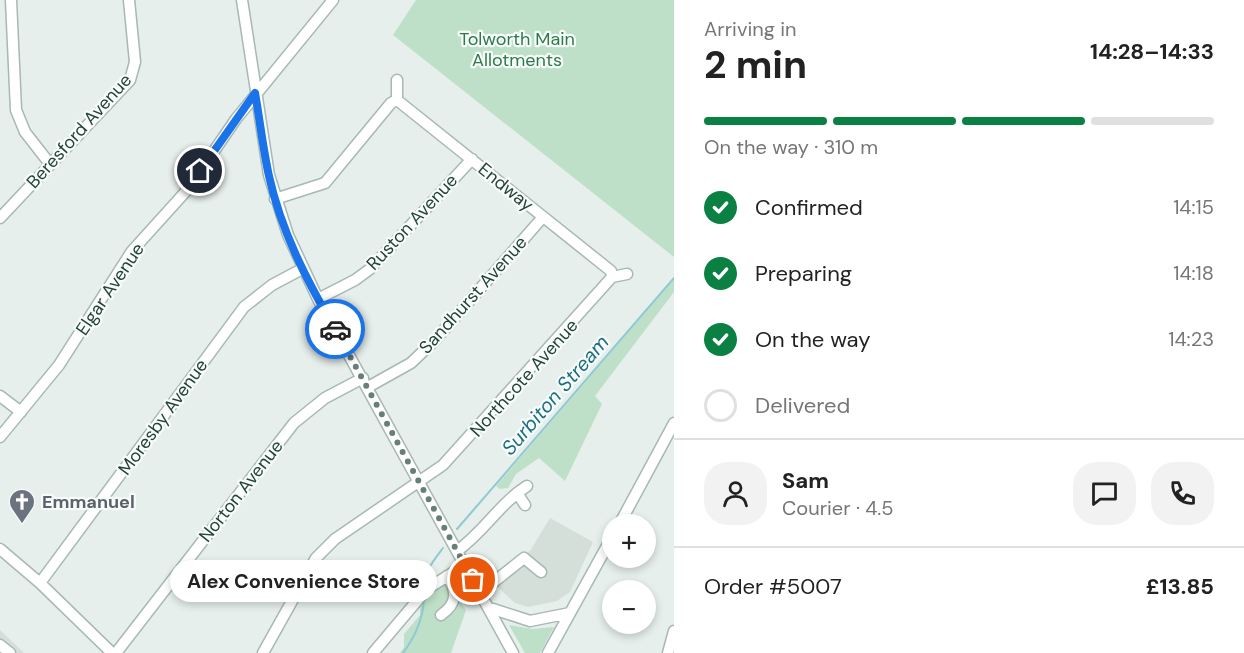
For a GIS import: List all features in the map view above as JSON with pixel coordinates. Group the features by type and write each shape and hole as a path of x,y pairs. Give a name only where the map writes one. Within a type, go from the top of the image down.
{"street":[{"path":"11,0 18,119 50,164"},
{"name":"Beresford Avenue","path":"0,218 130,80 134,71 129,0"},
{"path":"242,0 268,175 302,269 513,653"},
{"name":"Elgar Avenue","path":"0,437 59,365 132,251 188,189 255,93 333,0"},
{"path":"275,199 325,183 391,103 397,100 397,80"},
{"name":"Endway","path":"397,100 610,272 612,277"},
{"name":"Ruston Avenue","path":"318,299 370,269 472,159"},
{"name":"Sandhurst Avenue","path":"365,382 411,363 436,339 543,217"},
{"name":"Moresby Avenue","path":"40,583 244,308 272,285 302,269"},
{"path":"612,277 627,274"},
{"name":"Northcote Avenue","path":"263,653 316,558 335,539 443,465 485,421 612,277"},
{"name":"Norton Avenue","path":"114,653 294,423 325,399 365,382"},
{"path":"0,396 21,412"},
{"path":"625,514 674,423"},
{"path":"457,551 468,543 505,501 527,486"},
{"path":"517,493 525,505"},
{"path":"0,550 40,583 114,653"},
{"path":"548,653 602,555"},
{"path":"480,592 524,558 541,572"},
{"path":"373,653 428,589 465,565"},
{"path":"441,615 448,610 456,596 456,591 447,576"},
{"path":"490,611 493,609 530,621 570,613"},
{"path":"668,653 674,631"},
{"path":"0,645 10,653"}],"shaded area":[{"path":"550,518 593,542 570,592 557,601 528,607 515,603 490,580 517,555 530,551"},
{"path":"0,630 24,653 0,653"}],"green space":[{"name":"Tolworth Main Allotments","path":"416,0 674,0 674,257 393,35"},
{"path":"674,279 674,292 595,396 602,404 565,481 539,458 516,474 508,488 500,489 496,486"},
{"path":"443,580 466,610 451,653 400,653 404,647 404,634 420,615 420,599"},
{"path":"509,625 533,629 554,627 540,653 525,653"}],"waterway":[{"name":"Surbiton Stream","path":"457,529 674,278"},
{"name":"Surbiton Stream","path":"425,587 428,571 443,548"},
{"name":"Surbiton Stream","path":"403,653 418,627 424,599"}],"way so far":[{"path":"335,329 473,580"}],"place":[{"name":"Emmanuel","path":"22,525"},
{"name":"Alex Convenience Store","path":"473,580"}],"route":[{"path":"200,171 255,93 268,175 275,199 302,269 335,329"}]}
